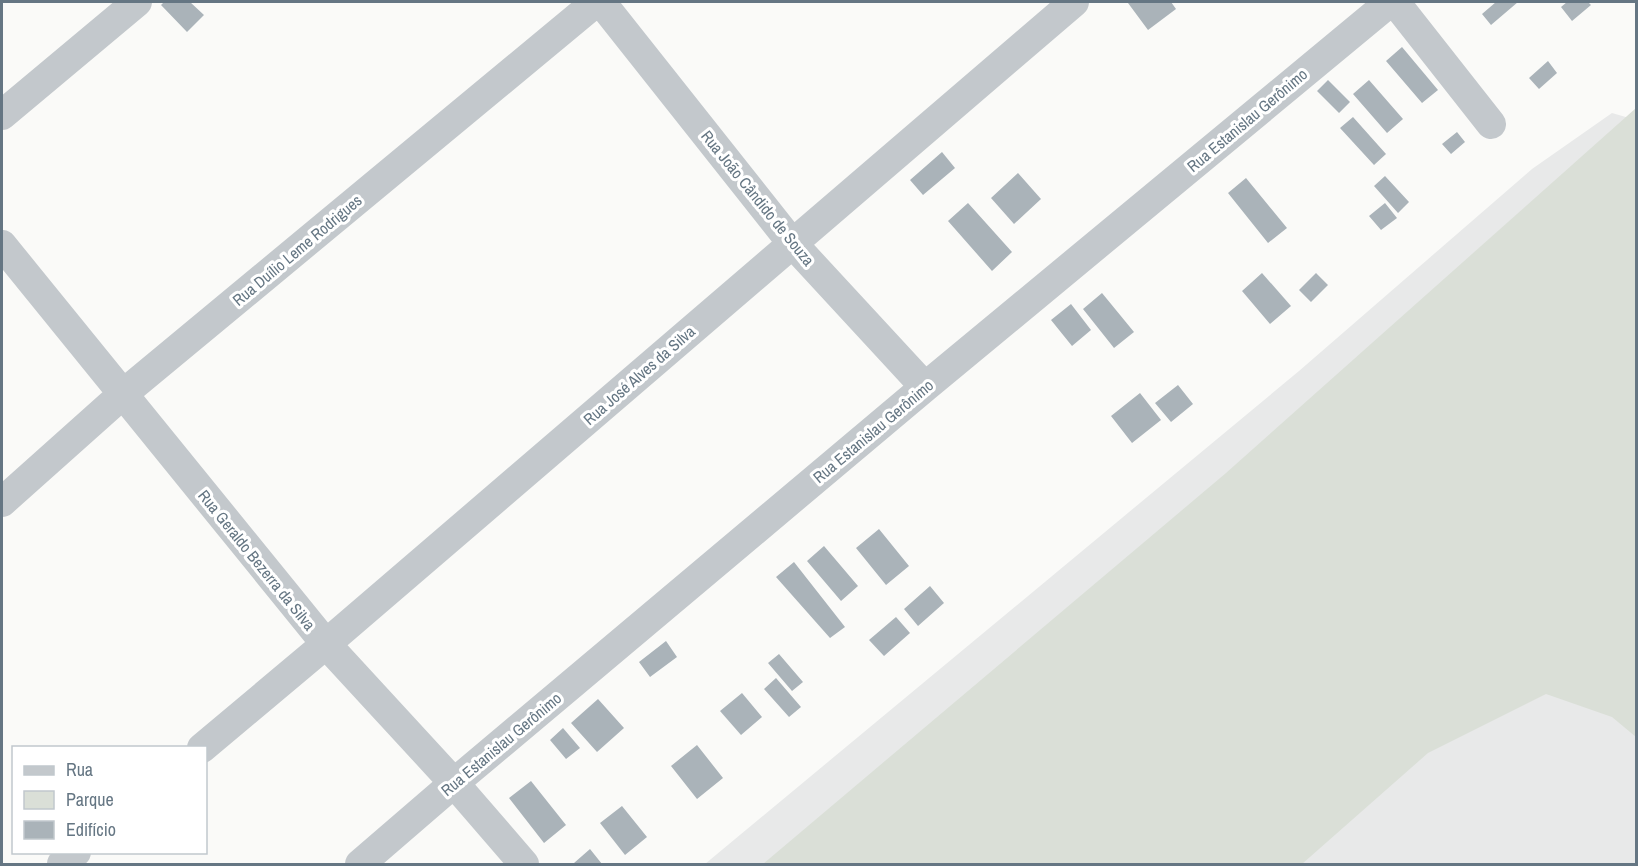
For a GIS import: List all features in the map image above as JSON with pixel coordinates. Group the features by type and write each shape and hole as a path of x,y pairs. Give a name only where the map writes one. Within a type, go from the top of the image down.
{"street":[{"path":"2,115 137,2"},
{"name":"Rua João Cândido de Souza","path":"598,2 792,243 925,387"},
{"name":"Rua Duílio Leme Rodrigues","path":"2,502 123,394 598,2"},
{"name":"Rua José Alves da Silva","path":"203,746 326,644 1074,2"},
{"name":"Rua Estanislau Gerônimo","path":"360,864 925,387 1390,2"},
{"path":"1395,2 1491,124"},
{"name":"Rua Geraldo Bezerra da Silva","path":"2,245 326,644 454,783 524,864"},
{"path":"62,864 74,854"}],"shaded area":[{"path":"1612,113 1636,120 1636,864 705,864 1299,371 1532,169"}],"green space":[{"path":"1636,108 1636,737 1612,717 1546,694 1428,753 1302,864 763,864 1226,473"}],"building":[{"path":"164,2 190,2 204,15 187,32 161,5"},
{"path":"1171,2 1176,9 1148,30 1128,3"},
{"path":"1496,2 1518,2 1491,25 1482,14"},
{"path":"1567,2 1588,2 1591,5 1572,21 1561,7"},
{"path":"1402,47 1438,90 1422,103 1386,61"},
{"path":"1548,61 1557,73 1539,89 1529,78"},
{"path":"1328,80 1350,102 1339,113 1317,91"},
{"path":"1369,80 1403,119 1387,133 1353,94"},
{"path":"1353,117 1386,154 1374,165 1340,128"},
{"path":"1457,132 1465,142 1451,154 1442,144"},
{"path":"942,152 955,168 923,195 910,180"},
{"path":"1018,173 1041,199 1014,224 991,198"},
{"path":"1385,176 1409,202 1398,213 1374,186"},
{"path":"1246,178 1287,228 1268,243 1228,193"},
{"path":"968,203 1012,252 992,271 948,221"},
{"path":"1385,203 1397,218 1381,230 1369,216"},
{"path":"1262,273 1291,306 1270,324 1242,291"},
{"path":"1316,273 1328,285 1311,302 1299,290"},
{"path":"1102,293 1134,332 1114,348 1083,309"},
{"path":"1071,304 1091,330 1072,346 1051,320"},
{"path":"1178,385 1193,404 1171,422 1155,403"},
{"path":"1140,393 1161,420 1132,443 1111,416"},
{"path":"879,529 909,566 886,585 856,548"},
{"path":"824,546 858,586 841,601 807,561"},
{"path":"794,562 845,627 830,638 776,577"},
{"path":"930,586 944,603 918,626 904,609"},
{"path":"896,617 910,633 884,656 869,640"},
{"path":"666,641 677,657 650,677 639,662"},
{"path":"779,654 803,682 792,691 768,663"},
{"path":"776,678 801,707 789,717 764,689"},
{"path":"742,693 762,717 741,735 720,711"},
{"path":"598,699 624,728 597,752 571,723"},
{"path":"563,728 580,748 566,759 550,740"},
{"path":"697,745 723,778 697,799 671,766"},
{"path":"531,781 566,825 544,843 509,798"},
{"path":"622,806 647,837 625,855 600,823"},
{"path":"590,849 602,864 574,863"}]}
